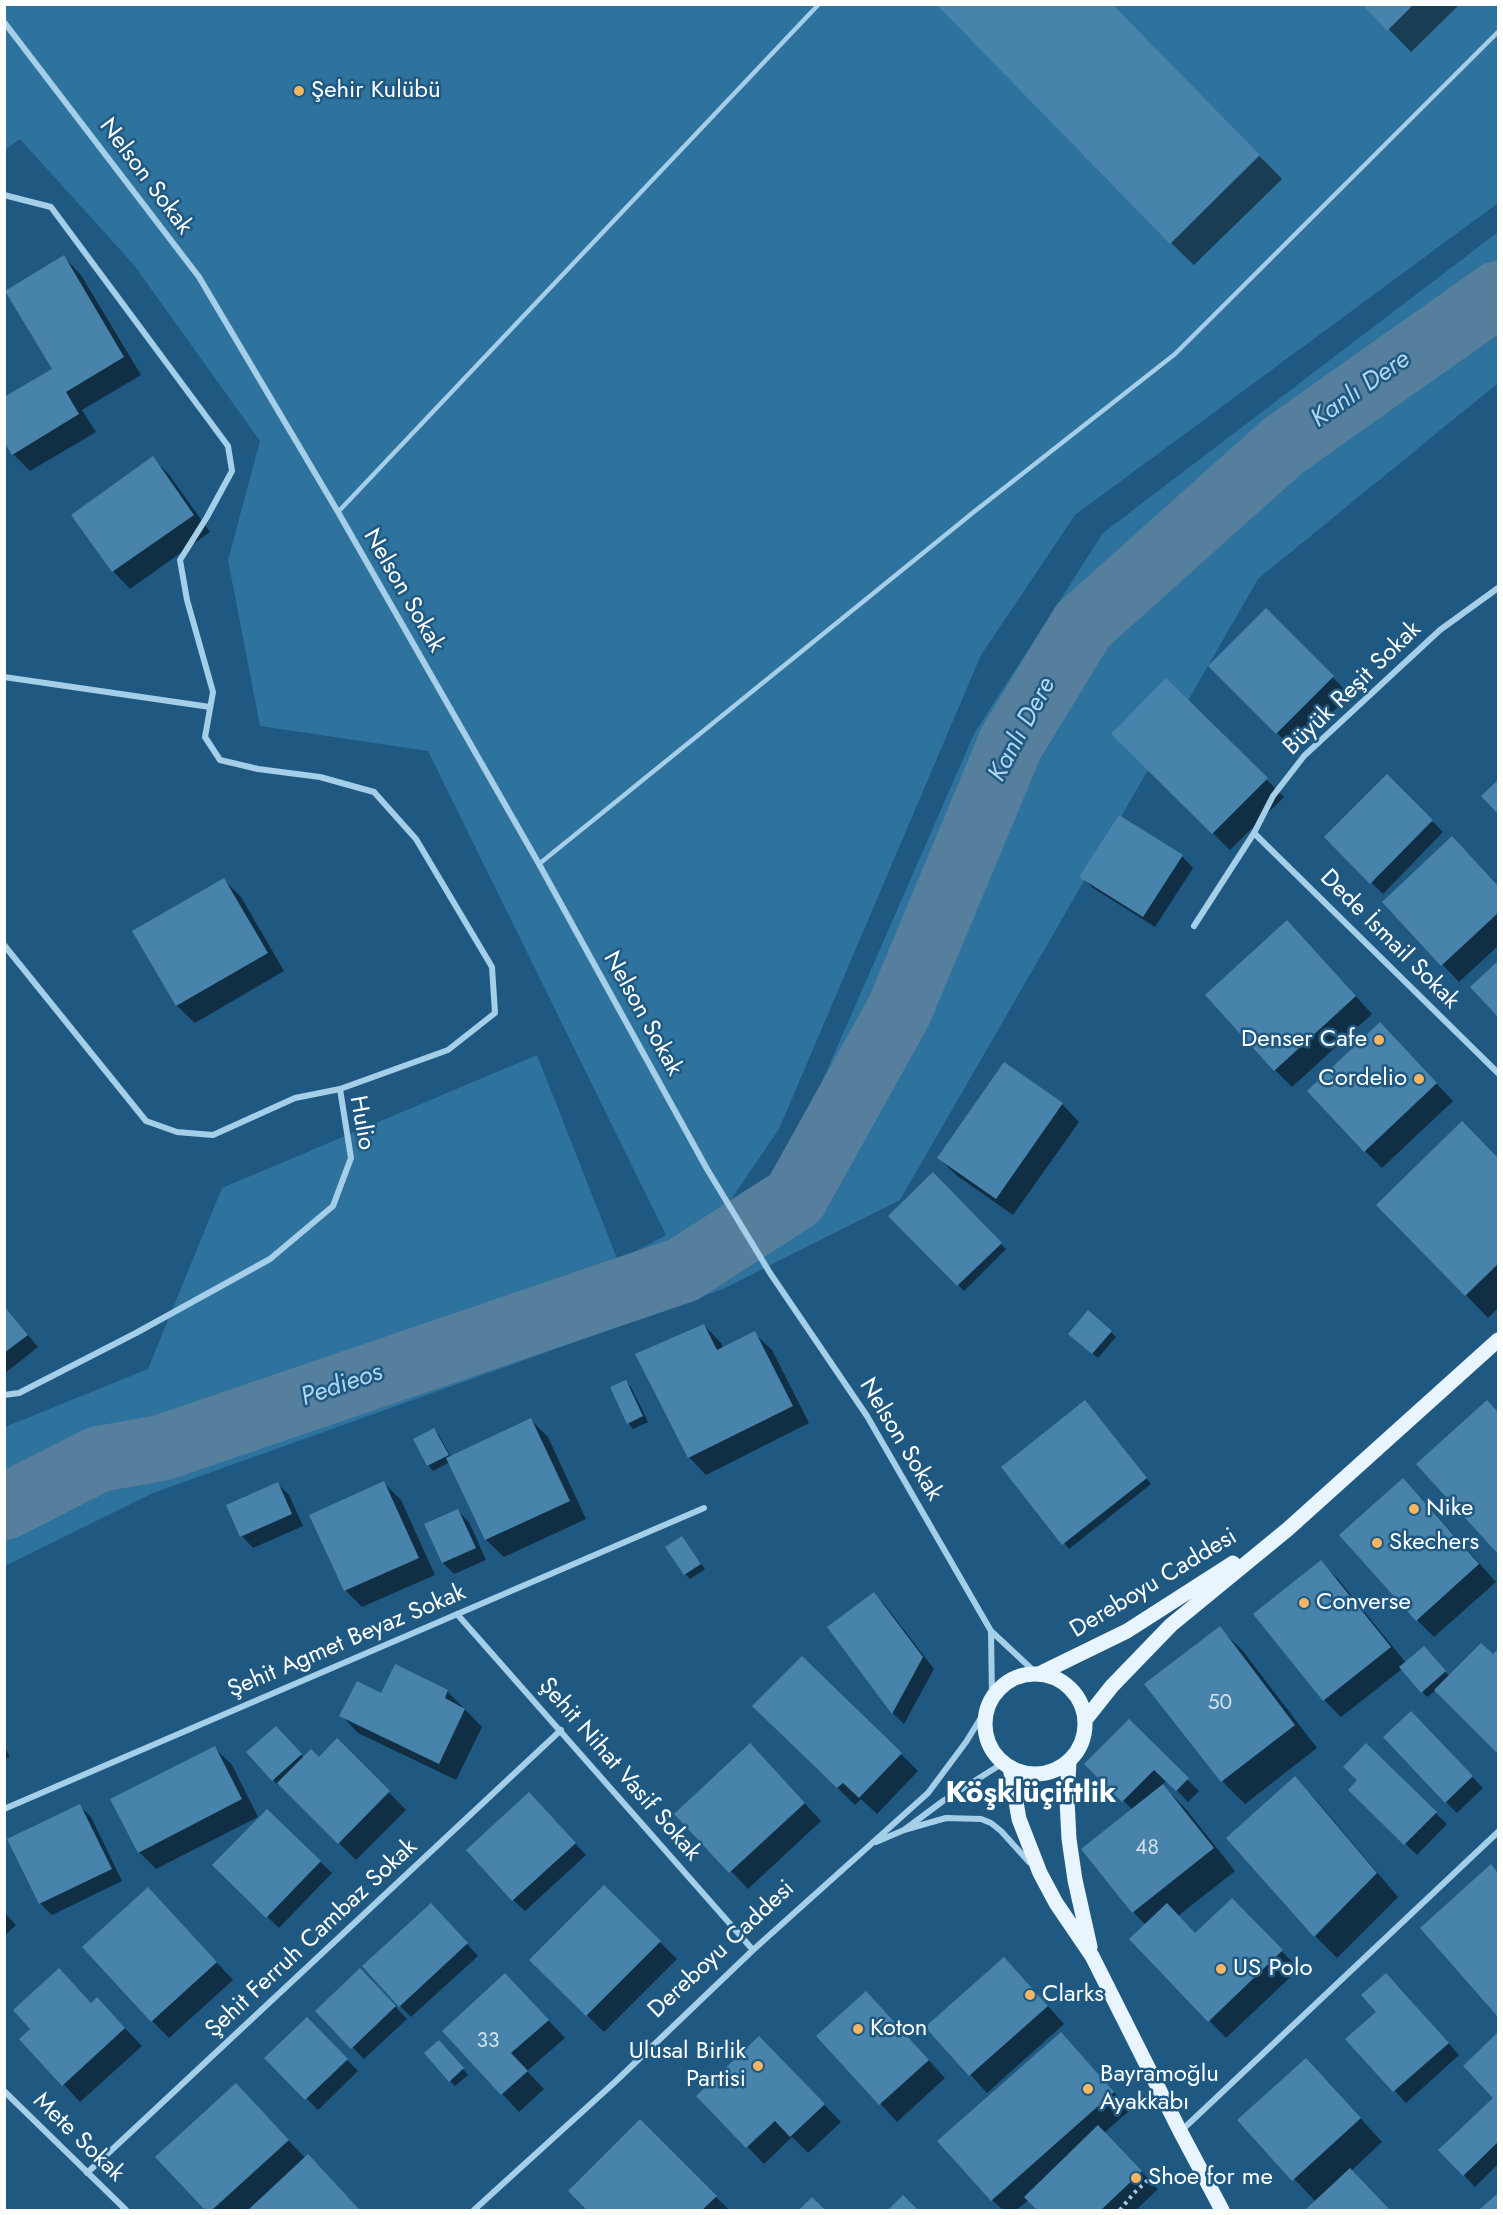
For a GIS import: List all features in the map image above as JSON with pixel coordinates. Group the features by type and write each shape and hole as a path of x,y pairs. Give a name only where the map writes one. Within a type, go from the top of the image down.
{"main road":[{"name":"Dereboyu Caddesi","path":"1085,1720 1125,1672 1171,1625 1288,1529 1498,1340"},
{"name":"Dereboyu Caddesi","path":"1039,1673 1127,1631 1288,1529"},
{"path":"1039,1673 1052,1676 1071,1689 1078,1698 1085,1720 1078,1749 1069,1761 1055,1770 1040,1774 1027,1774 1006,1765 990,1747 986,1738 984,1718 989,1702 1000,1686 1023,1674 1039,1673"},
{"path":"1069,1761 1067,1800 1069,1839 1075,1880 1092,1956"},
{"path":"1006,1765 1028,1847 1044,1881 1092,1956 1222,2211"}],"street":[{"name":"Nelson Sokak","path":"4,22 200,277 338,512 770,1274 867,1416 991,1631 1039,1673"},
{"path":"4,195 51,207 228,446 232,471 180,560 187,600 213,692 205,737 220,760 258,770 320,777 374,792 416,839 492,967 495,1013 448,1050 340,1089"},
{"name":"Büyük Reşit Sokak","path":"1194,926 1254,833 1273,796 1304,756 1440,630 1498,588"},
{"path":"4,676 210,707"},
{"name":"Dede İsmail Sokak","path":"1254,833 1498,1073"},
{"name":"Hulio","path":"4,945 146,1121 177,1132 213,1135 296,1098 340,1089 351,1158 333,1206 270,1258 136,1333 19,1393 4,1395"},
{"name":"Şehit Agmet Beyaz Sokak","path":"4,1809 704,1508"},
{"name":"Şehit Nihat Vasif Sokak","path":"457,1614 753,1950"},
{"name":"Nelson Sokak","path":"989,1702 991,1631"},
{"name":"Dereboyu Caddesi","path":"474,2211 616,2081 753,1950 928,1793 946,1770 989,1702"},
{"name":"Şehit Ferruh Cambaz Sokak","path":"87,2173 561,1731"},
{"name":"Dereboyu Caddesi","path":"870,1845 904,1830 943,1801 1006,1765"},
{"path":"904,1830 946,1818 970,1818 991,1823 1012,1841 1044,1881"},
{"path":"1184,2138 1498,1832"},
{"name":"Mete Sokak","path":"4,2091 126,2211"}],"lane":[{"path":"338,512 819,4"},
{"path":"538,864 975,511 1175,354 1498,32"}],"path":[{"path":"1120,2211 1184,2138"}],"shaded area":[{"path":"5,5 1498,5 1498,203 1075,515 981,655 779,1129 730,1201 773,1179 800,1132 974,734 1103,533 1498,232 1498,383 1258,579 900,1200 723,1289 153,1493 5,1566 5,1427 148,1369 222,1188 537,1055 618,1261 666,1235 428,751 260,726 228,560 260,441 134,265 20,139 5,150"}],"building":[{"path":"936,4 1112,4 1260,155 1170,244"},
{"path":"1362,4 1414,4 1387,31"},
{"path":"64,255 124,357 66,392 79,414 12,455 4,442 4,397 52,369 5,291"},
{"path":"153,456 194,515 112,572 71,515"},
{"path":"1266,608 1334,676 1276,734 1208,666"},
{"path":"1166,678 1268,778 1212,834 1111,734"},
{"path":"1387,774 1433,820 1370,884 1324,837"},
{"path":"1498,780 1498,811 1497,813 1481,796"},
{"path":"1119,815 1183,855 1143,917 1079,877"},
{"path":"1452,836 1498,886 1498,913 1441,966 1382,902"},
{"path":"224,878 268,953 176,1006 132,931"},
{"path":"1287,920 1356,996 1274,1071 1205,995"},
{"path":"1498,961 1498,1017 1470,987"},
{"path":"1380,1022 1437,1083 1364,1152 1307,1091"},
{"path":"1004,1062 1063,1103 996,1199 937,1158"},
{"path":"1462,1121 1498,1158 1498,1264 1465,1296 1376,1205"},
{"path":"933,1172 1002,1243 957,1286 888,1216"},
{"path":"4,1306 28,1335 4,1353"},
{"path":"1088,1310 1112,1331 1092,1354 1068,1334"},
{"path":"704,1324 717,1350 755,1331 793,1406 688,1458 635,1354"},
{"path":"626,1380 643,1416 627,1424 610,1387"},
{"path":"1085,1400 1147,1478 1062,1545 1001,1467"},
{"path":"1487,1400 1498,1412 1498,1554 1416,1464"},
{"path":"531,1418 570,1501 485,1540 446,1458"},
{"path":"434,1428 449,1455 427,1466 413,1439"},
{"path":"1403,1478 1479,1564 1416,1621 1339,1535"},
{"path":"384,1481 419,1558 344,1591 309,1515"},
{"path":"278,1482 292,1514 240,1537 226,1505"},
{"path":"458,1509 476,1548 442,1563 424,1524"},
{"path":"682,1536 701,1564 684,1575 665,1547"},
{"path":"1321,1560 1391,1647 1323,1701 1253,1614"},
{"path":"874,1592 923,1657 892,1714 827,1627"},
{"path":"1220,1626 1295,1725 1221,1782 1144,1684"},
{"path":"1481,1643 1493,1654 1498,1649 1498,1750 1496,1752 1434,1690"},
{"path":"1424,1646 1446,1671 1421,1693 1399,1667"},
{"path":"802,1656 902,1753 859,1798 843,1783 837,1788 752,1706"},
{"path":"395,1664 448,1690 445,1698 465,1709 439,1764 339,1716 357,1681 381,1693"},
{"path":"1411,1711 1473,1776 1445,1803 1383,1737"},
{"path":"1129,1719 1189,1778 1176,1791 1154,1770 1122,1802 1084,1764"},
{"path":"276,1726 302,1754 272,1781 246,1752"},
{"path":"337,1738 390,1791 338,1844 277,1783 311,1749 319,1757"},
{"path":"750,1743 805,1803 729,1873 674,1814"},
{"path":"1366,1743 1437,1812 1404,1845 1348,1790 1357,1780 1343,1767"},
{"path":"215,1746 242,1799 138,1853 110,1799"},
{"path":"1295,1776 1377,1873 1314,1937 1226,1838"},
{"path":"1163,1784 1214,1848 1132,1913 1081,1849"},
{"path":"529,1792 576,1843 512,1901 466,1850"},
{"path":"80,1804 112,1869 39,1904 7,1839"},
{"path":"267,1809 321,1861 266,1918 212,1865"},
{"path":"1491,1864 1498,1873 1498,2017 1420,1928"},
{"path":"604,1885 661,1941 586,2016 529,1960"},
{"path":"148,1887 217,1962 151,2022 82,1947"},
{"path":"1232,1898 1283,1950 1208,2022 1129,1939 1167,1903 1195,1933"},
{"path":"431,1903 468,1943 399,2007 362,1966"},
{"path":"1004,1957 1048,2006 969,2076 925,2027"},
{"path":"59,1968 91,2003 97,1997 125,2028 62,2086 19,2039 30,2029 13,2010"},
{"path":"360,1968 396,2006 351,2049 315,2011"},
{"path":"505,1973 549,2020 511,2053 528,2071 501,2095 442,2031"},
{"path":"1386,1973 1449,2043 1393,2092 1345,2039 1376,2012 1361,1995"},
{"path":"866,1991 929,2060 879,2105 816,2036"},
{"path":"307,2017 348,2059 305,2100 264,2058"},
{"path":"1061,2032 1114,2092 991,2201 937,2141"},
{"path":"1498,2032 1498,2142 1463,2176 1438,2150 1493,2098 1463,2066"},
{"name":"Ulusal Birlik Partisi","path":"759,2036 825,2104 790,2137 775,2121 746,2148 696,2096"},
{"path":"439,2040 464,2068 449,2082 424,2053"},
{"path":"1306,2058 1361,2118 1292,2181 1237,2120"},
{"path":"236,2083 289,2140 212,2210 205,2210 155,2157"},
{"path":"640,2119 717,2196 702,2210 587,2210 568,2191"},
{"path":"1098,2125 1142,2171 1101,2210 1037,2210 1024,2197"},
{"path":"308,2154 359,2209 248,2210"},
{"path":"1350,2168 1390,2210 1305,2210"},
{"path":"1498,2193 1498,2210 1479,2210"},
{"path":"903,2195 918,2210 888,2210"},
{"path":"812,2197 825,2210 799,2210"}],"waterway":[{"name":"Kanlı Dere","path":"4,1507 99,1459 161,1448 683,1270 795,1198 899,1011 1011,743 1083,625 1283,446 1498,294"}],"place":[{"name":"Şehir Kulübü","path":"299,91"},
{"name":"Denser Cafe","path":"1379,1040"},
{"name":"Cordelio","path":"1419,1079"},
{"name":"Nike","path":"1414,1509"},
{"name":"Skechers","path":"1377,1543"},
{"name":"Converse","path":"1304,1603"},
{"name":"US Polo","path":"1221,1969"},
{"name":"Clarks","path":"1030,1995"},
{"name":"Koton","path":"858,2029"},
{"name":"Ulusal Birlik Partisi","path":"758,2066"},
{"name":"Bayramoğlu Ayakkabı","path":"1088,2089"},
{"name":"Shoe for me","path":"1136,2178"}],"district":[{"name":"Köşklüçiftlik","path":"1031,1795"}],"water label":[{"name":"Pedieos","path":"342,1386"}]}
